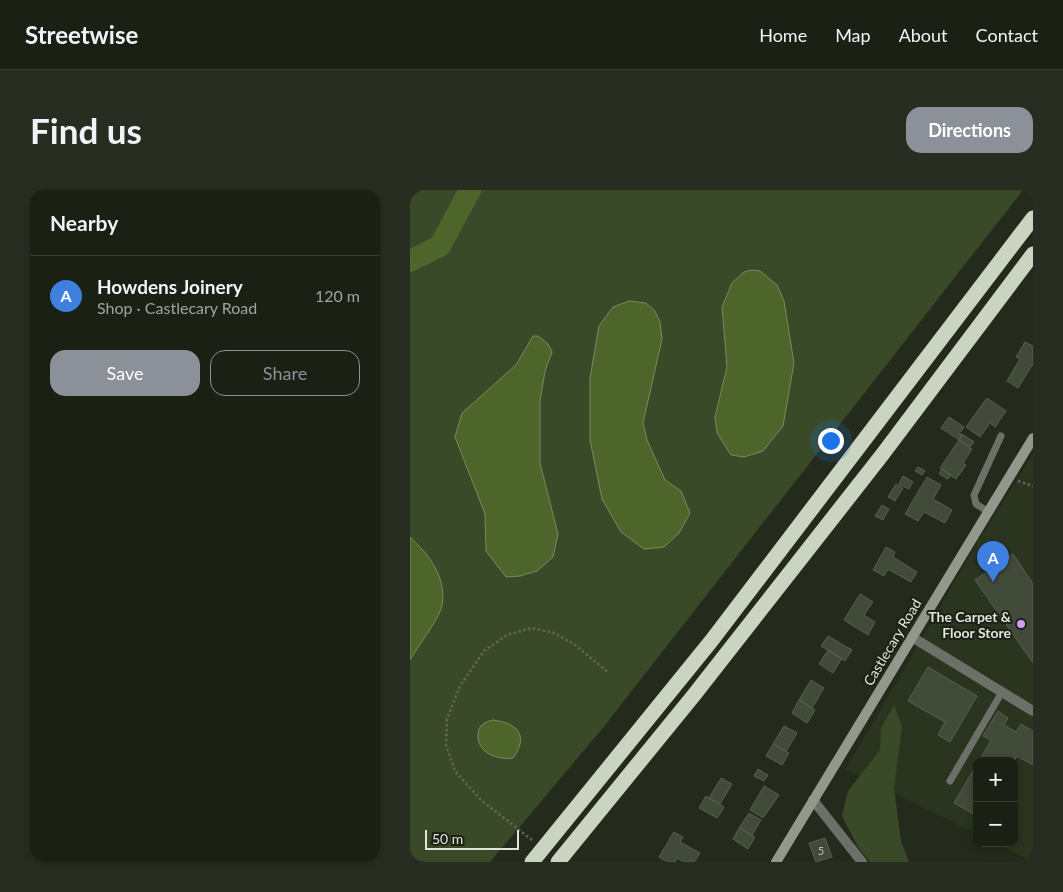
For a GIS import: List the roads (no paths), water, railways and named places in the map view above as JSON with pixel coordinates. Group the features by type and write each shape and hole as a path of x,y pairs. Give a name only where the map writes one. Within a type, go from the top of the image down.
{"highway":[{"path":"532,862 712,640 1033,218"},
{"path":"558,862 694,695 876,463 1033,254"}],"main road":[{"name":"Castlecary Road","path":"776,862 1033,438"}],"street":[{"path":"912,636 1033,711"},
{"path":"813,800 862,862"}],"lane":[{"path":"987,511 976,504 974,495 1001,436"},
{"path":"950,781 1002,692"}],"waterway":[{"path":"410,261 440,246 470,190"}],"place":[{"name":"Howdens Joinery","path":"993,582"},
{"name":"The Carpet & Floor Store","path":"1021,624"}]}
